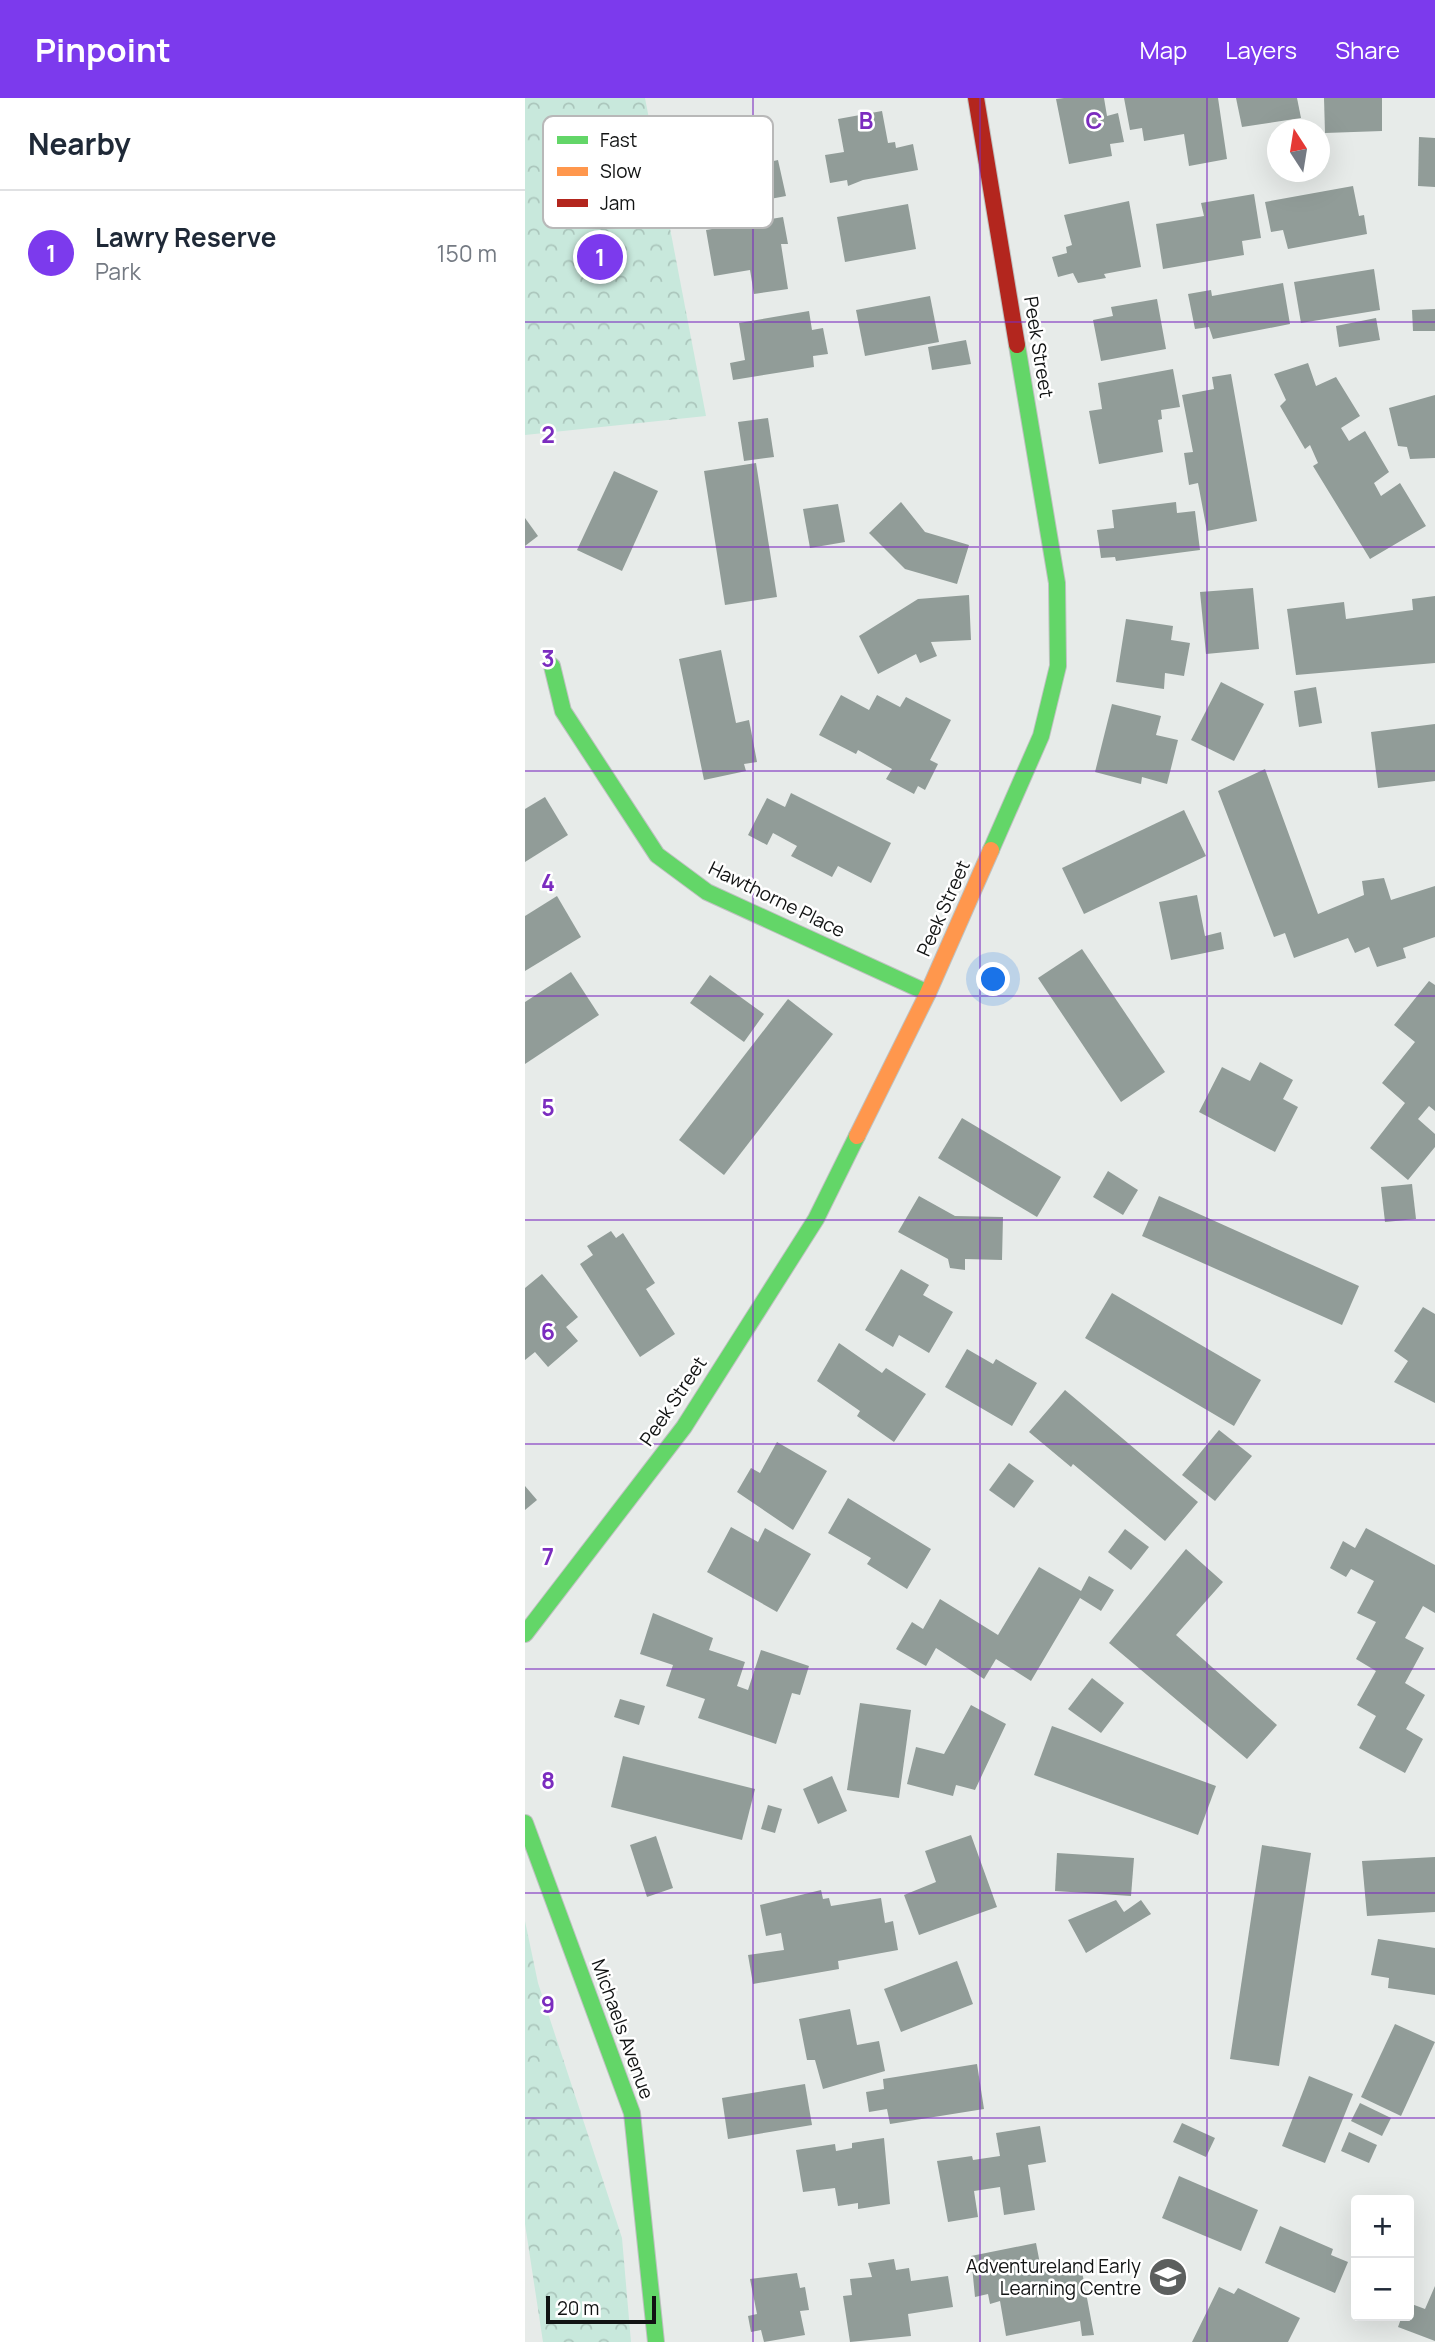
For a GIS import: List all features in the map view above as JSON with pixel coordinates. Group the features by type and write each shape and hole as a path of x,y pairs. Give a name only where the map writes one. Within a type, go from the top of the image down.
{"street":[{"name":"Peek Street","path":"525,1634 684,1427 816,1219 928,993 1041,736 1058,666 1057,583 976,98"},
{"name":"Hawthorne Place","path":"552,666 563,712 657,855 706,892 928,993"},
{"name":"Michaels Avenue","path":"525,1823 632,2113 656,2342"}],"green space":[{"path":"525,98 645,98 648,116 543,116 543,228 670,228 706,416 525,435"},
{"path":"525,1921 538,1983 622,2238 631,2342 543,2342 525,2224"}],"building":[{"path":"1104,98 1107,116 1118,113 1124,142 1110,144 1112,156 1069,164 1056,99"},
{"path":"1124,98 1218,98 1227,159 1189,166 1184,134 1144,141 1142,128 1130,130"},
{"path":"1236,98 1297,98 1301,118 1267,119 1267,123 1242,127"},
{"path":"1324,98 1382,98 1382,131 1330,133 1330,119 1325,119"},
{"path":"882,111 888,143 895,142 896,148 913,144 918,170 863,180 848,186 847,180 830,183 825,155 844,152 838,119"},
{"path":"1419,137 1435,138 1435,187 1418,186"},
{"path":"778,160 786,196 773,198 773,161"},
{"path":"1353,186 1359,216 1364,215 1367,234 1288,249 1283,230 1271,232 1265,202"},
{"path":"1254,194 1261,238 1242,241 1244,255 1163,269 1156,224 1204,216 1201,203"},
{"path":"1129,201 1141,267 1104,274 1106,278 1078,283 1073,273 1058,277 1052,257 1067,253 1066,247 1072,245 1064,215"},
{"path":"908,204 916,249 845,262 837,217"},
{"path":"783,217 788,244 781,244 788,289 754,294 750,270 714,276 706,230 773,228 773,219"},
{"path":"1374,269 1380,310 1301,323 1294,282"},
{"path":"1283,283 1290,324 1213,339 1209,327 1195,329 1188,294 1211,290 1212,296"},
{"path":"930,296 939,342 865,356 856,310"},
{"path":"1157,299 1166,349 1101,361 1093,320 1113,316 1111,307"},
{"path":"1435,309 1435,331 1413,331 1412,310"},
{"path":"809,311 812,330 823,328 828,354 813,356 814,367 733,380 730,363 745,360 739,323"},
{"path":"1376,318 1380,340 1339,347 1336,326"},
{"path":"966,340 971,364 932,370 928,347"},
{"path":"1308,363 1316,386 1336,377 1360,416 1341,428 1349,441 1365,431 1389,472 1374,483 1381,496 1400,483 1426,526 1370,559 1313,466 1318,463 1310,445 1305,449 1280,406 1286,400 1274,374"},
{"path":"1173,369 1180,407 1161,410 1162,419 1158,420 1163,452 1099,464 1089,411 1102,409 1098,383"},
{"path":"1231,374 1257,521 1207,531 1198,483 1189,485 1184,453 1193,452 1182,395 1214,389 1212,377"},
{"path":"1435,395 1435,458 1410,459 1407,447 1398,446 1389,408"},
{"path":"768,418 774,457 744,461 738,422"},
{"path":"756,463 777,597 725,605 704,471"},
{"path":"614,471 658,491 622,571 577,550"},
{"path":"901,502 925,532 969,545 957,584 905,569 869,533"},
{"path":"1176,502 1177,513 1195,511 1200,550 1116,561 1115,557 1101,558 1097,530 1114,528 1112,510"},
{"path":"838,504 845,542 810,548 803,509"},
{"path":"525,518 538,536 525,546"},
{"path":"1253,588 1259,649 1206,654 1200,592"},
{"path":"969,595 971,640 931,642 937,656 920,663 916,654 878,674 859,636 918,599"},
{"path":"1435,596 1435,663 1296,675 1287,609 1344,602 1346,619 1413,610 1412,599"},
{"path":"1126,619 1173,626 1171,640 1190,643 1184,676 1165,673 1164,689 1116,682"},
{"path":"721,650 736,723 749,720 757,762 744,764 746,771 704,780 679,659"},
{"path":"1221,682 1264,704 1234,761 1191,740"},
{"path":"1316,687 1322,723 1299,727 1294,691"},
{"path":"841,695 869,710 877,695 900,707 906,697 951,720 930,760 938,764 925,790 918,786 914,794 886,779 892,769 858,750 856,754 819,735"},
{"path":"1112,704 1161,716 1156,735 1178,740 1167,784 1142,777 1141,784 1095,772"},
{"path":"1435,724 1435,781 1378,788 1371,732"},
{"path":"1265,769 1318,914 1364,895 1362,881 1384,878 1391,900 1435,886 1435,937 1403,948 1406,958 1377,967 1369,947 1355,953 1348,938 1294,958 1285,933 1274,937 1218,791"},
{"path":"791,793 891,843 871,883 838,866 832,877 791,856 797,846 773,833 767,845 748,835 767,798 785,807"},
{"path":"545,797 568,835 525,862 525,809"},
{"path":"1184,810 1206,856 1084,914 1062,868"},
{"path":"1197,895 1205,936 1221,932 1224,949 1171,960 1159,902"},
{"path":"557,896 581,937 525,971 525,916"},
{"path":"1082,949 1165,1072 1121,1102 1038,978"},
{"path":"571,972 599,1015 525,1064 525,1002"},
{"path":"710,975 764,1014 744,1042 690,1003"},
{"path":"1429,981 1435,985 1435,1111 1429,1106 1418,1119 1435,1134 1435,1147 1408,1180 1370,1148 1405,1103 1382,1083 1415,1042 1394,1025"},
{"path":"788,999 833,1034 724,1175 679,1140"},
{"path":"1260,1062 1293,1080 1283,1099 1298,1107 1275,1152 1199,1112 1222,1067 1250,1081"},
{"path":"962,1118 1061,1177 1037,1217 938,1158"},
{"path":"1108,1171 1138,1190 1123,1215 1093,1197"},
{"path":"1412,1184 1416,1219 1385,1222 1381,1187"},
{"path":"919,1196 955,1216 1003,1217 1002,1260 965,1259 965,1270 950,1268 948,1259 898,1232"},
{"path":"1159,1196 1359,1286 1342,1325 1142,1236"},
{"path":"611,1231 616,1238 623,1233 655,1283 646,1289 675,1334 640,1357 580,1264 593,1255 587,1246"},
{"path":"901,1269 929,1285 923,1295 953,1312 929,1353 899,1335 893,1347 865,1330"},
{"path":"542,1274 578,1317 566,1327 578,1341 548,1367 535,1352 525,1360 525,1288"},
{"path":"1112,1293 1261,1380 1234,1426 1085,1338"},
{"path":"1423,1307 1435,1314 1435,1403 1394,1382 1408,1361 1394,1351"},
{"path":"839,1343 882,1373 886,1368 926,1394 894,1442 857,1416 860,1411 817,1381"},
{"path":"967,1349 993,1364 996,1359 1037,1383 1012,1426 945,1387"},
{"path":"1065,1390 1198,1502 1165,1541 1073,1464 1071,1467 1029,1432"},
{"path":"1219,1430 1252,1456 1215,1501 1182,1475"},
{"path":"777,1442 827,1471 793,1530 737,1492 751,1468 760,1473"},
{"path":"1009,1463 1034,1481 1014,1508 989,1490"},
{"path":"525,1486 537,1500 525,1510"},
{"path":"848,1498 931,1549 907,1589 867,1564 871,1558 828,1533"},
{"path":"731,1527 758,1542 765,1528 811,1554 777,1612 707,1572"},
{"path":"1366,1528 1435,1565 1435,1613 1423,1606 1405,1638 1424,1648 1405,1683 1425,1695 1406,1729 1423,1739 1405,1773 1359,1748 1376,1716 1357,1705 1376,1671 1356,1659 1376,1622 1357,1613 1374,1581 1351,1569 1346,1577 1330,1568 1343,1541 1355,1548"},
{"path":"1125,1529 1149,1547 1131,1570 1108,1552"},
{"path":"1186,1549 1223,1582 1176,1635 1277,1725 1247,1759 1109,1643"},
{"path":"1039,1567 1081,1591 1089,1576 1114,1590 1101,1611 1080,1598 1031,1681 996,1659 984,1679 936,1648 926,1666 896,1649 912,1622 923,1629 940,1599 998,1635"},
{"path":"653,1613 713,1638 709,1650 745,1662 737,1686 748,1690 761,1650 809,1666 800,1695 792,1693 776,1744 698,1718 705,1699 666,1686 673,1665 640,1654"},
{"path":"1092,1678 1124,1703 1101,1733 1068,1709"},
{"path":"620,1699 645,1706 639,1725 614,1717"},
{"path":"860,1703 911,1710 899,1798 847,1790"},
{"path":"971,1705 1006,1724 975,1790 956,1785 953,1796 907,1784 916,1747 944,1754"},
{"path":"1052,1726 1216,1786 1198,1835 1034,1775"},
{"path":"623,1756 755,1789 742,1840 611,1807"},
{"path":"832,1776 847,1811 818,1824 803,1789"},
{"path":"768,1805 782,1809 775,1833 761,1829"},
{"path":"971,1835 997,1907 919,1935 904,1895 936,1882 925,1851"},
{"path":"656,1836 673,1888 647,1897 630,1845"},
{"path":"1262,1845 1311,1853 1279,2066 1230,2059"},
{"path":"1057,1853 1134,1858 1131,1896 1055,1891"},
{"path":"1435,1857 1435,1912 1367,1916 1362,1861"},
{"path":"821,1890 823,1899 829,1898 831,1906 881,1898 885,1923 893,1921 898,1950 838,1961 839,1969 753,1984 748,1955 784,1950 781,1933 766,1936 760,1905"},
{"path":"1116,1900 1124,1912 1141,1900 1151,1914 1086,1953 1068,1920"},
{"path":"1378,1939 1435,1948 1435,1995 1388,1988 1389,1978 1371,1975"},
{"path":"957,1961 973,2004 901,2032 884,1989"},
{"path":"850,2009 857,2045 879,2041 885,2071 823,2089 815,2060 807,2060 799,2019"},
{"path":"1395,2024 1435,2042 1401,2116 1361,2097"},
{"path":"977,2064 984,2109 890,2124 887,2109 869,2112 866,2092 884,2089 883,2079"},
{"path":"1309,2076 1353,2094 1325,2163 1282,2146"},
{"path":"805,2084 812,2125 728,2139 722,2098"},
{"path":"1360,2103 1391,2118 1382,2136 1351,2121"},
{"path":"1182,2123 1215,2138 1206,2157 1173,2142"},
{"path":"1040,2126 1046,2162 1028,2165 1035,2210 1004,2215 1000,2187 974,2191 978,2217 948,2222 937,2161 972,2156 973,2160 1000,2156 996,2133"},
{"path":"1349,2132 1377,2145 1369,2163 1341,2151"},
{"path":"884,2138 890,2204 858,2209 858,2203 838,2206 835,2188 803,2192 796,2150 835,2144 836,2151 852,2148 852,2143"},
{"path":"1179,2176 1258,2210 1241,2251 1162,2218"},
{"path":"1280,2226 1333,2249 1331,2255 1348,2262 1335,2293 1265,2263"},
{"path":"1036,2243 1041,2269 1080,2261 1094,2335 1082,2336 1080,2321 1006,2336 1000,2301 990,2304 988,2294 975,2297 971,2256"},
{"path":"894,2259 896,2270 909,2268 911,2281 948,2276 953,2307 908,2314 911,2336 850,2342 843,2296 852,2295 850,2279 872,2277 868,2263"},
{"path":"797,2273 800,2288 805,2287 809,2310 800,2311 805,2335 764,2342 761,2330 751,2332 748,2316 757,2314 750,2279"},
{"path":"1435,2286 1435,2341 1398,2327 1400,2321 1414,2321 1414,2305 1425,2309"},
{"path":"1219,2287 1234,2294 1238,2288 1300,2318 1288,2342 1192,2342"}],"traffic: fast":[{"path":"991,850 1041,736 1058,666 1057,583 1017,345"},
{"path":"552,666 563,711 657,855 707,892 928,993"},
{"path":"525,1634 684,1427 816,1219 857,1136"},
{"path":"525,1823 632,2113 656,2342"}],"traffic: slow":[{"path":"857,1136 928,993 991,850"}],"traffic: jam":[{"path":"976,98 1017,345"}],"place":[{"name":"Lawry Reserve","path":"600,257"},
{"name":"Adventureland Early Learning Centre","path":"1168,2277"}]}
